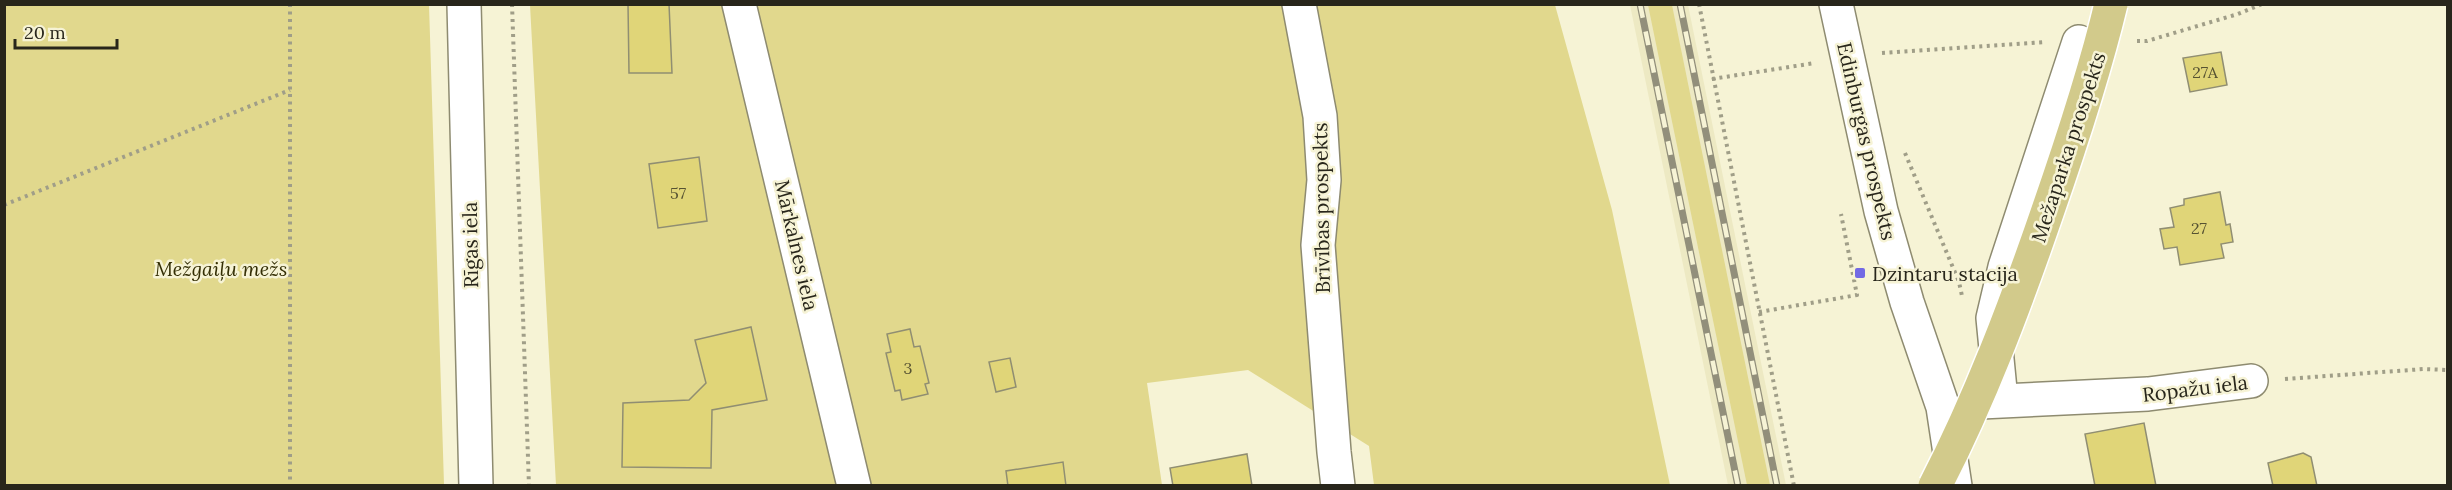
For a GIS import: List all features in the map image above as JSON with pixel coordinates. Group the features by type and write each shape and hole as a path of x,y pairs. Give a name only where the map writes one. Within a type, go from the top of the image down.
{"main road":[{"name":"Mežaparka prospekts","path":"1935,486 1991,365 2028,268 2060,174 2111,4"}],"street":[{"name":"Rīgas iela","path":"464,4 476,486"},
{"name":"Mārkalnes iela","path":"739,4 854,486"},
{"name":"Brīvības prospekts","path":"1299,4 1320,116 1324,180 1318,245 1338,486"},
{"name":"Edinburgas prospekts","path":"1836,4 1846,58 1884,222 1907,302 1943,407 1955,486"},
{"path":"2001,400 1993,318 1995,308 2005,267 2079,42"},
{"name":"Ropažu iela","path":"1943,407 2001,400 2148,394 2251,381"}],"path":[{"path":"290,4 290,486"},
{"path":"512,4 529,486"},
{"path":"1699,4 1794,486"},
{"path":"2136,41 2147,40 2238,14 2262,4"},
{"path":"1712,79 1876,53 2014,43 2079,42"},
{"path":"4,205 290,90"},
{"path":"1901,142 1959,282 1963,304"},
{"path":"1759,312 1857,295 1841,214"},
{"name":"Ropažu iela","path":"2251,381 2424,369 2448,370"}],"shaded area":[{"path":"1630,5 1688,5 1786,485 1728,485"}],"green space":[{"name":"Mežgaiļu mežs","path":"4,5 429,5 444,485 5,485"},
{"path":"530,5 1555,5 1612,210 1670,485 1374,485 1369,446 1248,370 1147,383 1162,485 556,485"},
{"path":"1648,5 1672,5 1770,485 1747,485"}],"building":[{"path":"628,4 669,4 672,73 629,73"},
{"path":"2221,52 2227,85 2190,92 2183,58"},
{"path":"699,157 707,221 658,228 649,164"},
{"path":"2220,192 2226,225 2230,224 2233,242 2221,244 2224,258 2180,265 2177,247 2164,249 2160,229 2174,227 2170,208 2184,205 2184,199"},
{"path":"751,327 767,400 712,410 711,468 622,467 623,403 689,400 706,383 695,340"},
{"path":"910,329 914,347 920,346 929,383 925,384 928,394 902,400 900,390 895,391 886,353 891,352 887,334"},
{"path":"1010,358 1016,387 996,392 989,362"},
{"path":"2144,423 2156,486 2095,486 2085,434"},
{"path":"2303,453 2311,457 2317,486 2273,486 2268,463"},
{"path":"1247,454 1252,486 1173,486 1170,468"},
{"path":"1063,462 1066,486 1008,486 1006,471"}],"railway":[{"path":"1640,4 1738,486"},
{"path":"1680,4 1777,486"}],"place":[{"name":"Dzintaru stacija","path":"1860,273"}]}
